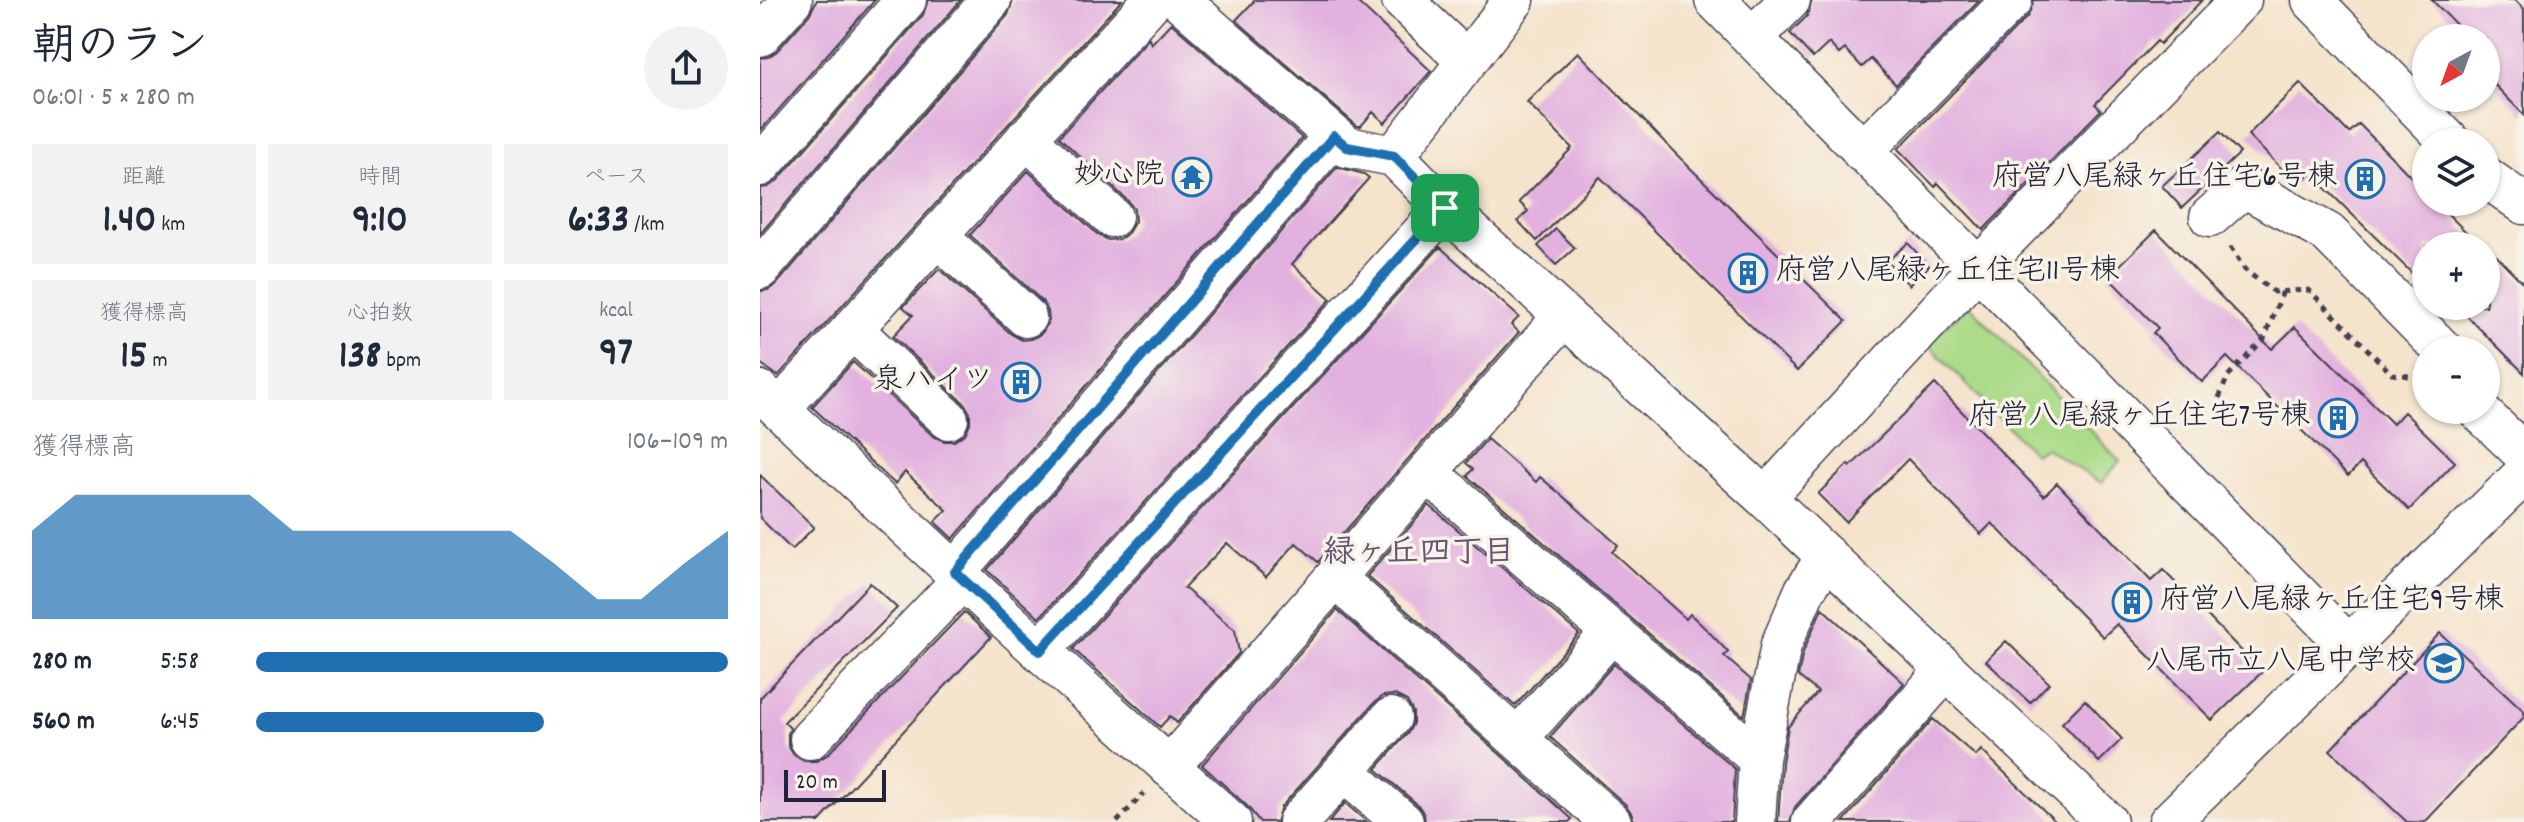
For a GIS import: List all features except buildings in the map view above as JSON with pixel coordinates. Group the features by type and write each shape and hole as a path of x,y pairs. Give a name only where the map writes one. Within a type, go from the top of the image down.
{"street":[{"path":"760,36 792,0"},
{"path":"822,197 766,159 906,0"},
{"path":"760,269 991,0"},
{"path":"1153,0 852,329 770,400 1040,651 1231,822"},
{"path":"1179,0 1347,147 1394,156 1445,208 1765,498 2107,822"},
{"path":"1402,0 1467,61"},
{"path":"1394,156 1514,0"},
{"path":"1715,0 2348,645"},
{"path":"1752,38 1790,0"},
{"path":"1862,152 2012,0"},
{"path":"1765,498 1977,269 2241,0"},
{"path":"2312,0 2436,128"},
{"path":"810,739 959,576 1334,136"},
{"path":"1026,138 1112,217"},
{"path":"2210,217 2244,187 2328,233 2429,336"},
{"path":"2500,187 2524,204"},
{"path":"1040,651 1445,208"},
{"path":"937,236 1026,317"},
{"path":"1169,767 1564,316"},
{"path":"852,329 948,419"},
{"path":"2493,424 2524,454"},
{"path":"1427,472 1759,759"},
{"path":"2169,822 2524,474"},
{"path":"1755,822 1759,759 1781,645 1805,590 1827,556"},
{"path":"1335,578 1611,822"},
{"path":"1517,739 1612,632"},
{"path":"1812,822 1946,670"},
{"path":"1298,822 1391,718"},
{"path":"1344,772 1403,822"}],"path":[{"path":"2210,217 2245,270 2274,292 2309,290 2392,374 2412,376"},
{"path":"2219,398 2228,376 2264,339 2283,291"}],"green space":[{"path":"1969,305 2120,461 2101,483 2045,448 2034,454 1927,343"}],"place":[{"name":"妙心院","path":"1192,177"},
{"name":"府営八尾緑ヶ丘住宅6号棟","path":"2365,179"},
{"name":"府営八尾緑ヶ丘住宅11号棟","path":"1748,273"},
{"name":"泉ハイツ","path":"1021,382"},
{"name":"府営八尾緑ヶ丘住宅7号棟","path":"2338,418"},
{"name":"府営八尾緑ヶ丘住宅9号棟","path":"2132,602"},
{"name":"八尾市立八尾中学校","path":"2444,663"}],"district":[{"name":"緑ヶ丘四丁目","path":"1419,555"}],"route":[{"path":"1334,136 1347,147 1394,156 1445,208 1040,651 955,572 1334,136"}]}
